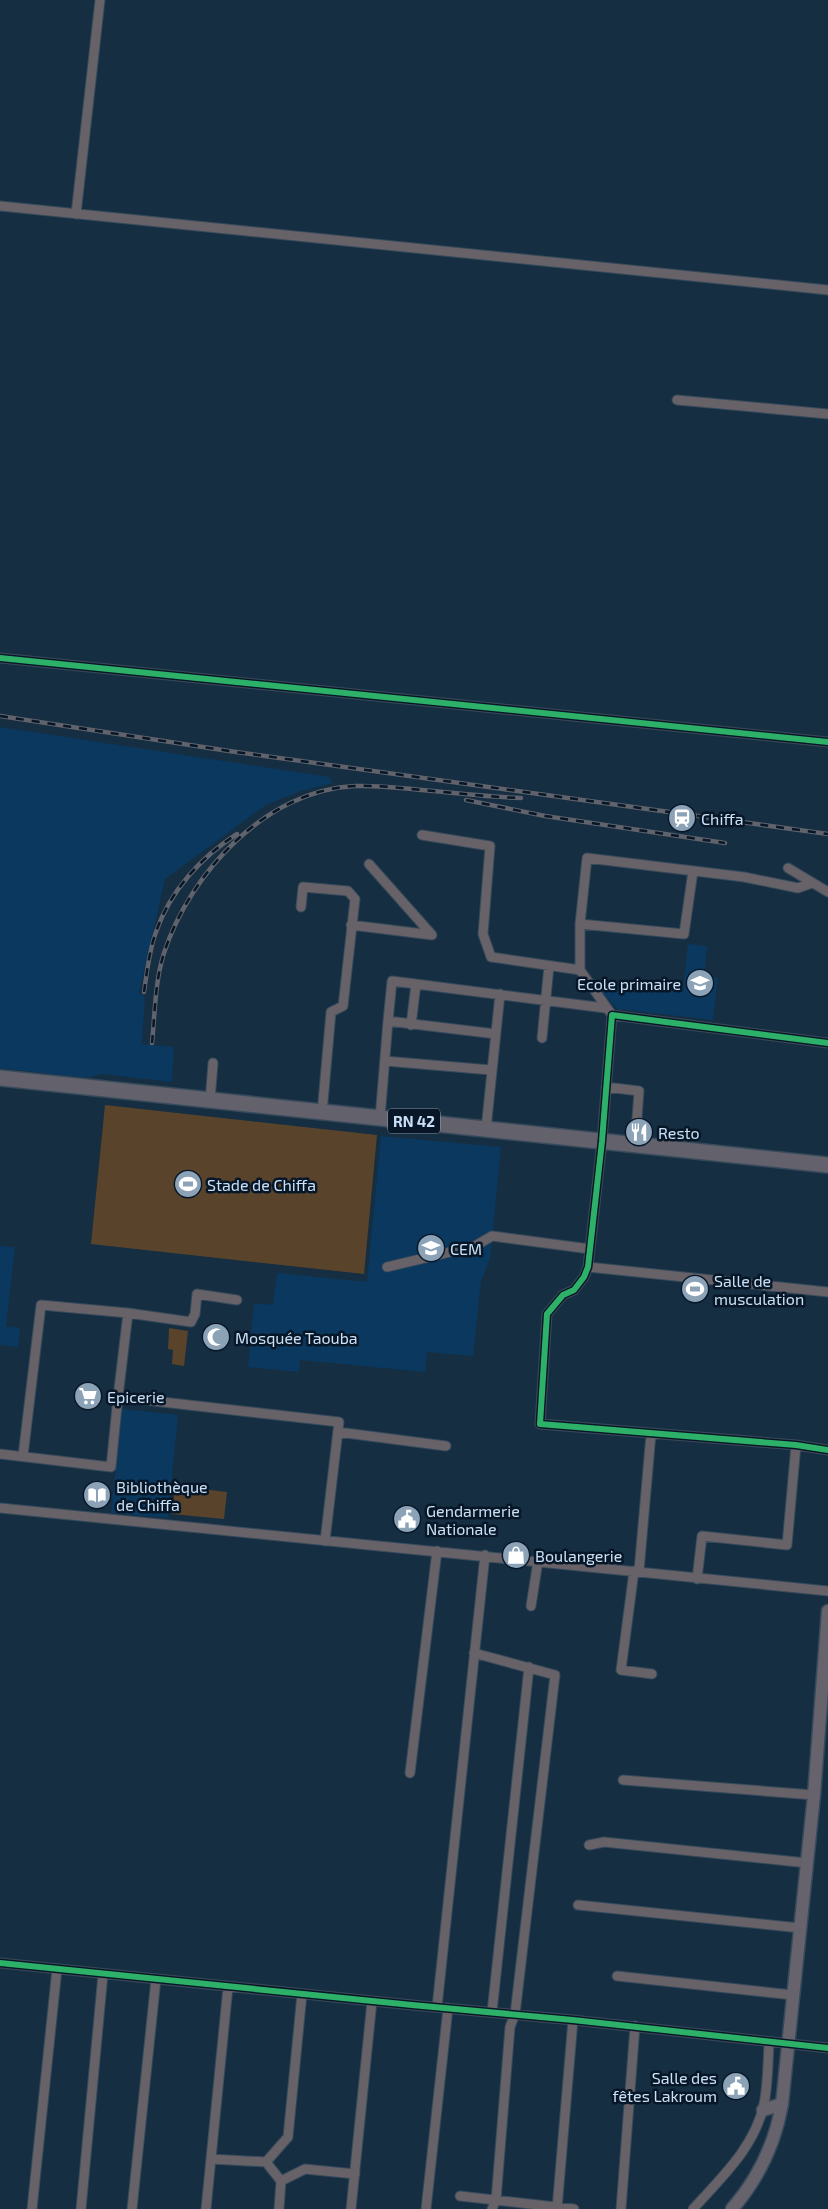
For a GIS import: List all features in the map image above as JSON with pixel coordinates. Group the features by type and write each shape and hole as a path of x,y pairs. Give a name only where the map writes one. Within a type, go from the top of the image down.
{"main road":[{"name":"RN 42","path":"0,1078 828,1164"},
{"path":"732,2209 748,2191 764,2164 775,2134 782,2104 814,1795 828,1611"},
{"path":"763,2110 782,2104"}],"street":[{"path":"76,214 100,0"},
{"path":"0,206 828,290"},
{"path":"677,400 828,414"},
{"path":"0,658 828,742"},
{"path":"422,835 490,846 483,934 491,957 580,970"},
{"path":"812,883 798,888 744,877 587,858 580,924 580,970 605,1008 612,1015 828,1043"},
{"path":"351,925 432,936 369,864"},
{"path":"788,868 828,892"},
{"path":"580,924 684,934 693,871"},
{"path":"301,907 303,887 348,891 354,899 343,1006 331,1012 322,1112"},
{"path":"542,1038 549,966"},
{"path":"380,1118 392,981 605,1008"},
{"path":"412,1025 416,984"},
{"path":"486,1129 500,994"},
{"path":"612,1015 602,1141 588,1267 584,1277 574,1290 563,1294 547,1314 540,1424 796,1445 828,1450"},
{"path":"388,1021 496,1034"},
{"path":"385,1061 492,1070"},
{"path":"210,1100 213,1063"},
{"path":"606,1087 639,1091 635,1144"},
{"path":"386,1268 475,1246 492,1236 590,1249"},
{"path":"588,1267 828,1292"},
{"path":"23,1456 41,1306 190,1322 195,1314 197,1294 236,1300"},
{"path":"0,1454 111,1467 128,1314"},
{"path":"118,1397 339,1422 325,1540"},
{"path":"338,1432 446,1446"},
{"path":"651,1434 637,1571 621,1670 652,1674"},
{"path":"697,1579 702,1536 786,1545 796,1445"},
{"path":"0,1508 485,1555 697,1579 828,1591"},
{"path":"410,1773 437,1551"},
{"path":"437,2008 485,1555"},
{"path":"530,1606 538,1561"},
{"path":"474,1653 555,1676 515,2014 510,2026 494,2205"},
{"path":"492,2012 529,1668"},
{"path":"623,1780 814,1795"},
{"path":"589,1845 604,1842 807,1863"},
{"path":"578,1905 800,1928"},
{"path":"0,1963 437,2008 635,2026 828,2048"},
{"path":"32,2209 57,1969"},
{"path":"81,2209 103,1974"},
{"path":"617,1976 793,1994"},
{"path":"132,2209 156,1979"},
{"path":"206,2209 228,1987"},
{"path":"266,2162 288,2137 302,1994"},
{"path":"351,2209 372,2001"},
{"path":"426,2209 448,2008"},
{"path":"557,2208 573,2020"},
{"path":"621,2209 635,2026"},
{"path":"693,2209 738,2157 752,2134 763,2110 769,2042"},
{"path":"210,2159 266,2162 281,2181 279,2209"},
{"path":"281,2181 305,2168 355,2174"},
{"path":"460,2196 494,2205 574,2209"}],"shaded area":[{"path":"0,727 329,777 333,783 301,791 266,805 165,879 139,993 145,996 142,1044 174,1047 172,1082 102,1074 86,1078 0,1068"},
{"name":"Ecole primaire","path":"688,944 707,946 704,976 718,978 713,1020 617,1009 600,990 605,986 604,980 683,989"},
{"name":"Stade de Chiffa","path":"105,1105 377,1135 364,1274 91,1244"},
{"name":"CEM","path":"381,1136 501,1147 490,1259 481,1281 473,1356 427,1352 425,1372 300,1360 299,1372 248,1367 254,1303 273,1305 277,1273 367,1282"},
{"path":"0,1246 15,1247 6,1326 20,1328 18,1347 0,1345"},
{"path":"169,1328 188,1331 184,1366 172,1364 173,1350 168,1349"},
{"path":"122,1409 178,1415 168,1518 111,1513"},
{"path":"175,1486 227,1492 224,1519 172,1514"}],"railway":[{"path":"0,716 229,751 828,834"},
{"path":"152,1043 161,964 176,923 192,894 212,866 236,841 262,820 291,803 322,791 355,786 521,798"},
{"path":"466,800 545,816 725,843"},
{"path":"144,992 148,962 154,939 162,917 178,889 199,864 237,834"}],"cycle path":[{"path":"0,658 828,742"},
{"path":"828,1043 612,1015 602,1141 588,1267 584,1277 574,1290 563,1295 547,1314 540,1424 796,1445 828,1450"},
{"path":"0,1963 573,2020 828,2048"}],"place":[{"name":"Chiffa","path":"682,818"},
{"name":"Ecole primaire","path":"700,983"},
{"name":"Resto","path":"639,1132"},
{"name":"Stade de Chiffa","path":"188,1184"},
{"name":"CEM","path":"431,1248"},
{"name":"Salle de musculation","path":"695,1289"},
{"name":"Mosquée Taouba","path":"216,1337"},
{"name":"Epicerie","path":"88,1396"},
{"name":"Bibliothèque de Chiffa","path":"97,1495"},
{"name":"Gendarmerie Nationale","path":"407,1519"},
{"name":"Boulangerie","path":"516,1555"},
{"name":"Salle des fêtes Lakroum","path":"736,2086"}]}
